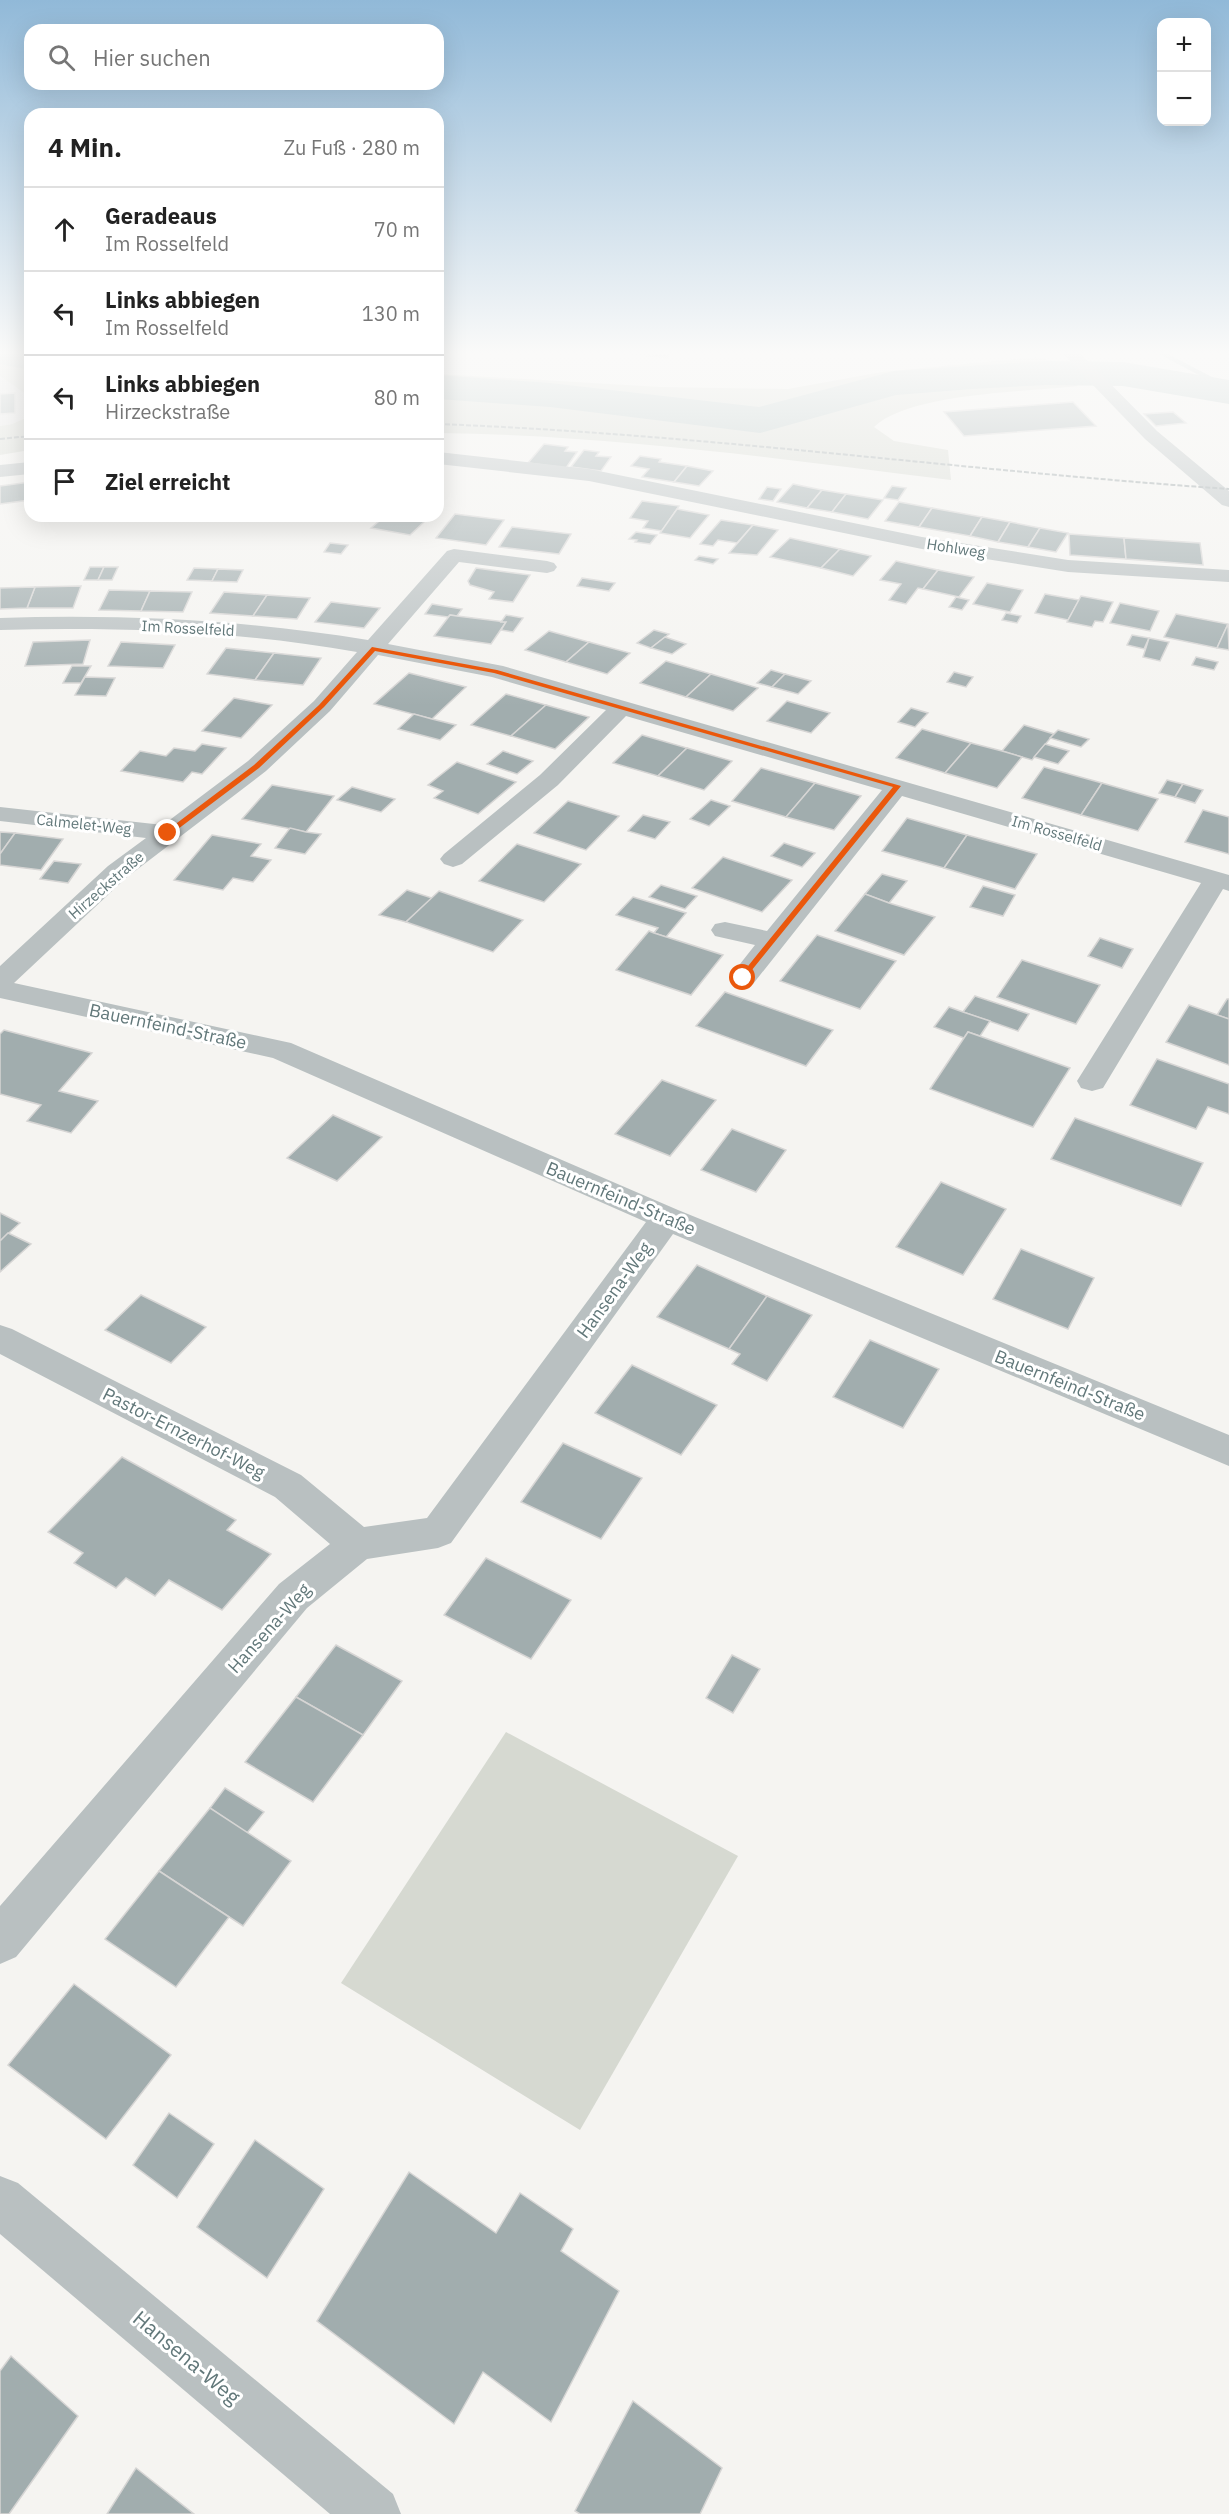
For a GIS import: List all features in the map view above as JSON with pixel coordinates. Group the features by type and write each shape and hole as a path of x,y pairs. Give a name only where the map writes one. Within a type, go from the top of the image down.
{"street":[{"name":"Hohlweg","path":"556,471 589,475 922,543 1068,566 1229,576"},
{"path":"1194,471 1229,501"},
{"path":"374,648 454,555 547,567"},
{"name":"Im Rosselfeld","path":"0,624 111,623 257,631 374,648 495,671 898,786 1222,882 1092,1081"},
{"name":"Hirzeckstraße","path":"0,981 117,872 257,766 322,706 374,648"},
{"path":"453,859 549,780 622,707"},
{"path":"743,978 898,786"},
{"name":"Calmelet-Weg","path":"0,814 168,833"},
{"path":"725,930 773,940"},
{"name":"Bauernfeind-Straße","path":"0,989 281,1050 666,1218 1229,1451"},
{"name":"Hansena-Weg","path":"0,1941 293,1596 357,1544 438,1532 666,1218"},
{"name":"Pastor-Ernzerhof-Weg","path":"0,1338 288,1486 357,1544"},
{"name":"Hansena-Weg","path":"0,2201 373,2514"}],"shaded area":[{"path":"882,471 950,471 951,480"},
{"path":"506,1732 738,1856 580,2130 341,1983"}],"building":[{"path":"647,471 683,471 674,482 642,477"},
{"path":"683,471 713,471 699,486 674,482"},
{"path":"24,483 24,501 0,504 0,486"},
{"path":"793,484 822,490 807,508 777,502"},
{"path":"892,486 906,488 898,500 884,498"},
{"path":"767,487 781,489 773,501 759,499"},
{"path":"822,490 846,494 832,512 807,508"},
{"path":"846,494 883,500 868,519 832,512"},
{"path":"642,501 679,506 662,531 643,528 648,521 630,518"},
{"path":"899,502 932,508 919,527 885,521"},
{"path":"932,508 982,517 970,536 919,527"},
{"path":"677,509 709,515 690,538 660,533"},
{"path":"455,514 504,520 486,545 436,538"},
{"path":"982,517 1010,522 998,542 970,536"},
{"path":"721,520 753,525 737,543 718,540 713,546 700,544"},
{"path":"378,522 424,522 410,535 371,528"},
{"path":"1010,522 1040,528 1028,547 998,542"},
{"path":"753,525 778,530 757,555 729,553"},
{"path":"512,527 571,534 559,554 499,547"},
{"path":"1040,528 1068,533 1056,552 1028,547"},
{"path":"636,532 657,535 650,544 635,542 637,540 629,539"},
{"path":"1069,534 1124,538 1126,559 1070,555"},
{"path":"790,538 840,549 821,568 770,557"},
{"path":"1124,538 1200,543 1203,565 1126,559"},
{"path":"330,543 348,545 341,554 324,552"},
{"path":"840,549 871,556 853,576 821,568"},
{"path":"699,556 718,559 713,564 695,560"},
{"path":"896,561 938,570 923,589 918,588 906,604 889,600 901,584 880,580"},
{"path":"90,567 104,567 98,580 84,580"},
{"path":"104,567 118,567 112,580 98,580"},
{"path":"194,568 218,569 212,581 187,580"},
{"path":"476,568 530,575 513,602 489,599 494,592 470,585 468,581"},
{"path":"218,569 243,570 237,582 212,581"},
{"path":"938,570 974,577 959,597 923,589"},
{"path":"582,578 615,583 609,591 577,586"},
{"path":"987,583 1023,590 1010,612 973,604"},
{"path":"81,586 73,608 27,608 35,587"},
{"path":"35,587 27,608 0,609 0,588"},
{"path":"109,590 150,591 141,611 99,610"},
{"path":"150,591 192,592 183,612 141,611"},
{"path":"224,592 267,595 253,616 210,613"},
{"path":"1045,594 1079,600 1068,620 1035,613"},
{"path":"267,595 310,598 297,619 253,616"},
{"path":"1081,596 1113,602 1103,622 1095,621 1092,627 1067,622"},
{"path":"956,597 969,600 962,610 949,607"},
{"path":"331,602 380,608 364,628 315,622"},
{"path":"1120,603 1159,611 1150,631 1110,623"},
{"path":"432,604 462,609 457,616 425,614"},
{"path":"1006,613 1021,616 1017,623 1002,620"},
{"path":"1176,614 1228,624 1217,648 1164,637"},
{"path":"450,615 506,622 491,644 434,636"},
{"path":"506,615 523,618 513,632 501,630 506,622 501,622"},
{"path":"1228,624 1229,650 1217,648"},
{"path":"654,630 669,634 651,648 637,643"},
{"path":"549,631 589,642 566,662 525,650"},
{"path":"1132,635 1149,638 1144,649 1127,645"},
{"path":"665,637 686,644 672,654 651,648"},
{"path":"1149,638 1169,642 1160,661 1143,657"},
{"path":"90,640 83,664 25,666 33,642"},
{"path":"121,642 175,645 163,668 108,666"},
{"path":"589,642 630,653 607,674 566,662"},
{"path":"226,648 274,653 255,680 207,674"},
{"path":"274,653 321,658 303,685 255,680"},
{"path":"1196,657 1218,662 1214,670 1192,665"},
{"path":"666,661 711,674 686,697 640,683"},
{"path":"72,666 91,666 81,683 63,683"},
{"path":"771,670 785,674 772,687 757,683"},
{"path":"954,672 973,677 966,687 947,682"},
{"path":"409,673 466,687 432,719 374,704"},
{"path":"711,674 758,688 733,711 686,697"},
{"path":"785,674 811,681 798,694 772,687"},
{"path":"85,677 115,678 106,696 75,695"},
{"path":"506,694 546,705 511,736 471,725"},
{"path":"234,698 272,705 241,738 202,731"},
{"path":"787,701 830,713 811,733 767,721"},
{"path":"546,705 589,717 555,749 511,736"},
{"path":"911,708 928,713 915,727 898,722"},
{"path":"414,714 456,725 440,740 398,729"},
{"path":"1024,725 1054,734 1032,760 1002,751"},
{"path":"922,729 971,743 945,773 896,758"},
{"path":"1058,730 1089,739 1081,747 1050,738"},
{"path":"642,735 687,748 658,776 613,763"},
{"path":"971,743 1022,757 997,788 945,773"},
{"path":"202,744 226,748 202,774 192,772 183,782 121,771 140,751 166,756 174,748 195,751"},
{"path":"1045,744 1069,751 1058,764 1034,757"},
{"path":"687,748 732,761 704,790 658,776"},
{"path":"503,751 533,761 517,774 487,764"},
{"path":"457,762 516,782 478,814 434,798 443,791 428,785"},
{"path":"1044,767 1102,783 1081,815 1022,798"},
{"path":"761,768 815,783 786,817 732,801"},
{"path":"1167,780 1183,784 1175,797 1159,793"},
{"path":"815,783 861,796 834,830 786,817"},
{"path":"1102,783 1158,799 1138,831 1081,815"},
{"path":"1183,784 1203,790 1195,803 1175,797"},
{"path":"272,785 334,796 306,832 242,819"},
{"path":"352,787 395,799 381,812 337,800"},
{"path":"711,800 730,806 709,826 690,819"},
{"path":"568,801 619,816 586,850 534,833"},
{"path":"1203,810 1229,817 1229,854 1185,842"},
{"path":"643,815 670,822 655,839 628,831"},
{"path":"907,818 967,835 944,868 882,851"},
{"path":"290,828 321,834 305,854 275,848"},
{"path":"0,832 15,833 0,854"},
{"path":"15,833 63,839 41,870 0,865 0,854"},
{"path":"212,835 261,844 251,856 271,860 253,882 233,878 223,890 174,880"},
{"path":"967,835 1037,854 1015,889 944,868"},
{"path":"784,843 815,853 802,867 771,856"},
{"path":"517,844 581,864 544,902 479,881"},
{"path":"723,857 792,880 762,912 692,888"},
{"path":"54,861 81,864 68,883 40,879"},
{"path":"882,874 907,881 889,903 865,894"},
{"path":"661,885 697,896 685,909 649,897"},
{"path":"983,886 1015,895 1003,916 970,907"},
{"path":"407,890 432,898 406,922 379,915"},
{"path":"439,891 523,920 493,952 406,922"},
{"path":"865,894 935,917 904,955 835,931"},
{"path":"633,897 686,913 666,937 654,933 658,928 616,915"},
{"path":"649,931 723,955 691,995 616,970"},
{"path":"817,935 896,961 860,1009 780,981"},
{"path":"1100,938 1133,949 1122,968 1088,956"},
{"path":"1022,960 1100,985 1076,1024 997,997"},
{"path":"725,992 833,1030 806,1066 696,1026"},
{"path":"975,996 1029,1014 1018,1031 963,1012"},
{"path":"1229,999 1229,1019 1217,1015"},
{"path":"1189,1005 1229,1019 1229,1065 1166,1042"},
{"path":"949,1007 990,1021 980,1036 968,1032 964,1038 934,1027"},
{"path":"4,1030 92,1053 59,1091 98,1101 71,1133 27,1121 41,1105 0,1094 0,1034"},
{"path":"968,1032 1070,1068 1033,1127 930,1089"},
{"path":"1157,1059 1229,1084 1229,1114 1208,1107 1196,1129 1130,1105"},
{"path":"662,1080 716,1100 670,1156 615,1134"},
{"path":"333,1115 382,1137 337,1181 287,1158"},
{"path":"1075,1118 1203,1163 1181,1206 1051,1159"},
{"path":"732,1129 786,1150 756,1192 701,1170"},
{"path":"941,1182 1006,1209 963,1275 896,1247"},
{"path":"0,1213 20,1223 0,1241"},
{"path":"8,1233 31,1244 0,1272 0,1241"},
{"path":"1021,1249 1094,1278 1068,1329 993,1299"},
{"path":"697,1265 767,1296 729,1349 657,1317"},
{"path":"141,1295 206,1327 171,1363 105,1330"},
{"path":"767,1296 812,1315 767,1381 732,1364 740,1354 729,1349"},
{"path":"870,1340 939,1369 903,1428 833,1397"},
{"path":"632,1365 717,1405 681,1455 595,1413"},
{"path":"563,1443 642,1478 601,1539 521,1502"},
{"path":"122,1457 236,1520 227,1530 271,1554 222,1610 169,1580 155,1596 126,1578 116,1588 74,1563 83,1553 48,1532"},
{"path":"486,1558 571,1600 531,1659 444,1615"},
{"path":"336,1645 402,1681 363,1735 296,1697"},
{"path":"732,1655 760,1669 733,1713 706,1698"},
{"path":"296,1697 363,1735 313,1802 245,1762"},
{"path":"225,1788 264,1812 247,1833 210,1808"},
{"path":"210,1808 291,1861 243,1926 159,1871"},
{"path":"159,1871 229,1917 176,1987 105,1939"},
{"path":"74,1984 171,2055 106,2139 8,2065"},
{"path":"169,2113 214,2144 177,2198 133,2165"},
{"path":"255,2140 324,2189 267,2278 197,2227"},
{"path":"409,2172 496,2233 520,2193 573,2229 561,2251 619,2291 551,2422 483,2372 454,2424 317,2321"},
{"path":"11,2356 78,2416 9,2514 0,2514 0,2371"},
{"path":"633,2401 722,2468 700,2514 580,2514 575,2511"},
{"path":"136,2468 194,2514 107,2514"}],"railway":[{"path":"1014,471 1229,489"}],"route":[{"path":"168,833 257,766 322,706 374,648 495,671 898,786 743,978"}]}
